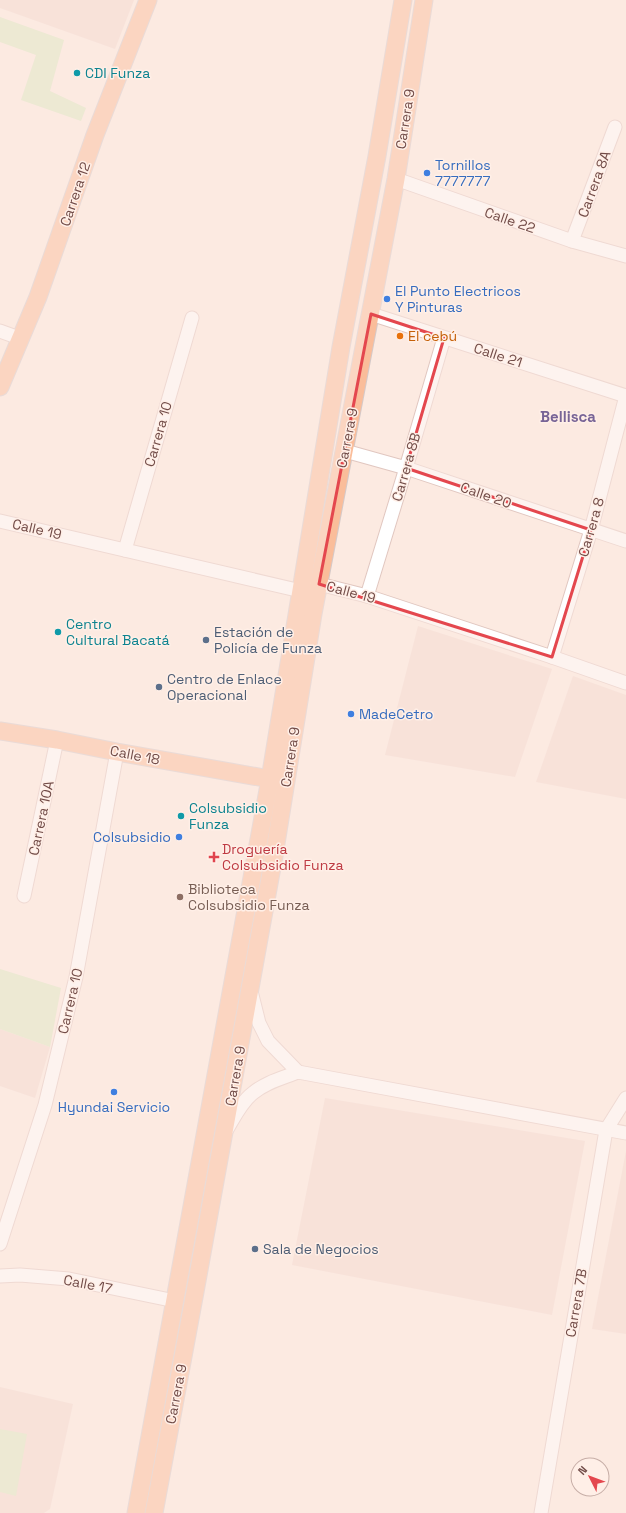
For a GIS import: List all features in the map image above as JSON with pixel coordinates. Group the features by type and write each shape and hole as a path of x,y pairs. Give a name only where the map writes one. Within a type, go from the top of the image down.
{"main road":[{"name":"Carrera 12","path":"0,387 22,339 41,290 96,135 148,0"},
{"name":"Carrera 9","path":"136,1513 159,1378 175,1301 270,779 341,347 377,156 403,0"},
{"name":"Carrera 9","path":"154,1513 274,856 319,584 396,179 424,0"},
{"name":"Calle 18","path":"0,731 270,779"}],"street":[{"name":"Carrera 8A","path":"572,241 615,126"},
{"name":"Calle 22","path":"396,179 572,241 626,256"},
{"name":"Calle 21","path":"371,314 626,396"},
{"name":"Carrera 10","path":"125,550 192,318"},
{"path":"0,332 22,339"},
{"name":"Carrera 8B","path":"367,596 444,338"},
{"name":"Carrera 8","path":"552,657 591,530 626,396"},
{"name":"Calle 20","path":"345,451 406,468 626,541"},
{"name":"Calle 19","path":"0,521 301,591 319,584 367,596 552,657 626,684"},
{"name":"Carrera 10A","path":"24,896 57,740"},
{"name":"Carrera 10","path":"0,1244 45,1105 76,977 117,752"},
{"path":"250,989 259,1023 268,1041 298,1072"},
{"path":"224,1134 252,1093 266,1085 298,1072 626,1133"},
{"name":"Carrera 7B","path":"541,1513 606,1130 626,1098"},
{"name":"Calle 17","path":"0,1276 32,1276 69,1279 175,1301"}],"highlighted area":[{"path":"371,314 444,338 406,468 591,530 552,657 319,584"}],"shaded area":[{"path":"0,0 134,0 115,49 0,8"},
{"path":"418,626 552,669 515,777 385,755"},
{"path":"573,676 626,695 626,799 536,782"},
{"path":"0,1029 50,1047 35,1098 0,1086"},
{"path":"325,1098 585,1141 552,1315 292,1265"},
{"path":"626,1151 626,1334 592,1329"},
{"path":"0,1387 73,1404 50,1509 44,1513 0,1513"}],"green space":[{"path":"0,17 64,40 50,91 86,108 81,121 21,100 36,55 0,42"},
{"path":"0,969 61,988 50,1047 0,1029"},
{"path":"0,1429 27,1434 16,1496 0,1492"}],"place":[{"name":"CDI Funza","path":"77,73"},
{"name":"Tornillos 7777777","path":"427,173"},
{"name":"El Punto Electricos Y Pinturas","path":"387,299"},
{"name":"El cebú","path":"400,336"},
{"name":"Centro Cultural Bacatá","path":"58,632"},
{"name":"Estación de Policía de Funza","path":"206,640"},
{"name":"Centro de Enlace Operacional","path":"159,687"},
{"name":"MadeCetro","path":"351,714"},
{"name":"Colsubsidio Funza","path":"181,816"},
{"name":"Colsubsidio","path":"179,837"},
{"name":"Droguería Colsubsidio Funza","path":"214,857"},
{"name":"Biblioteca Colsubsidio Funza","path":"180,897"},
{"name":"Hyundai Servicio","path":"114,1092"},
{"name":"Sala de Negocios","path":"255,1249"}],"district":[{"name":"Bellisca","path":"568,416"}]}
